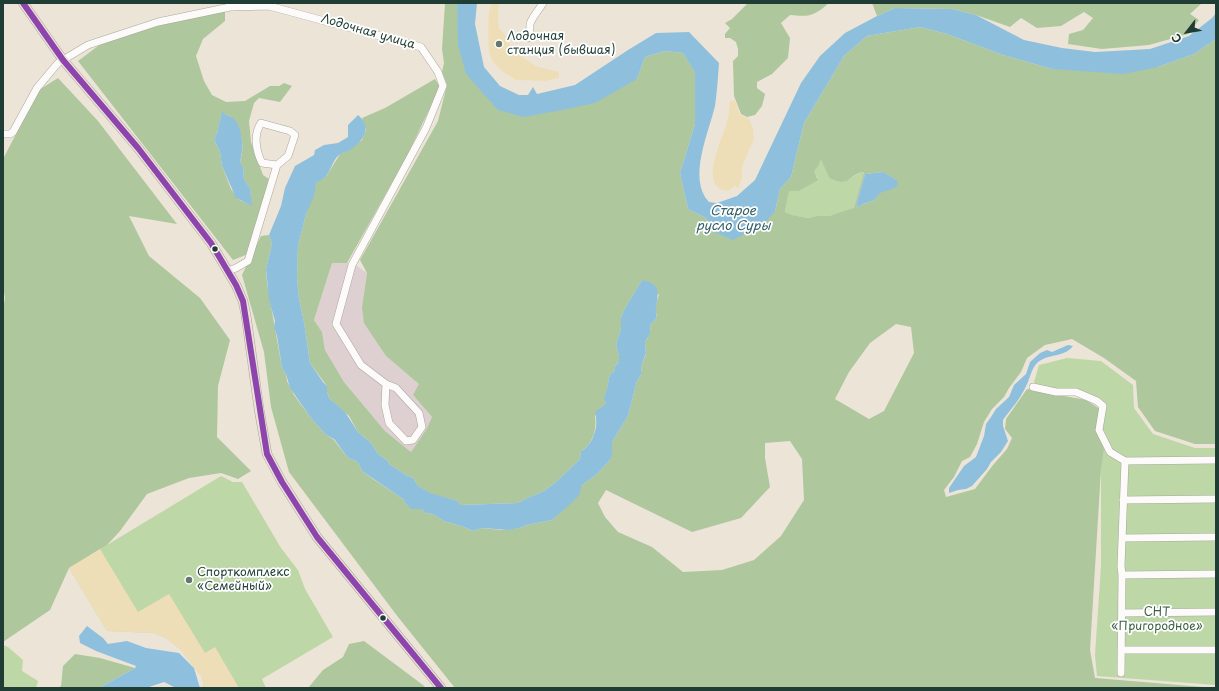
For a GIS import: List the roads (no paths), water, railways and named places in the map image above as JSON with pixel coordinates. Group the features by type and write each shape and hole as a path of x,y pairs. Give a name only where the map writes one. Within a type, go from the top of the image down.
{"main road":[{"path":"23,3 63,60 138,148 207,239 228,271 236,285 246,315 267,454 282,482 317,537 441,688"}],"street":[{"path":"528,38 533,17 543,3"},
{"name":"Лодочная улица","path":"3,134 10,134 13,132 37,88 55,66 88,45 158,22 230,7 270,6 421,47 438,72 443,86 426,128 352,265 336,324 361,365 386,384 396,388 418,413 422,427 414,440 406,441 389,423 385,405 386,384"},
{"path":"228,271 248,262 277,164 288,156 296,135 290,130 260,123 257,129 256,151 262,163 277,164"},
{"path":"1033,387 1056,392 1076,392 1097,401 1103,406 1099,430 1110,452 1125,461 1216,460"},
{"path":"1121,673 1121,566 1125,461"},
{"path":"1123,500 1216,499"},
{"path":"1122,538 1216,537"},
{"path":"1122,575 1216,574"},
{"path":"1122,613 1216,612"},
{"path":"1121,650 1216,650"}],"water":[{"name":"Старое русло Суры","path":"457,3 477,3 475,24 484,67 500,86 519,95 528,95 533,87 537,94 575,85 656,33 689,32 719,63 715,106 705,142 700,168 700,181 703,192 709,202 717,203 737,196 755,180 801,83 820,56 845,33 895,8 952,9 976,15 1024,40 1062,48 1095,52 1150,49 1189,36 1212,18 1216,13 1216,39 1194,54 1158,67 1123,74 1052,69 1003,55 947,34 920,27 867,36 844,56 804,123 791,177 780,189 775,211 764,224 733,240 714,232 706,218 688,209 680,173 695,124 695,72 683,53 665,51 645,57 637,79 595,103 524,117 498,110 466,74 458,45"},
{"path":"222,112 233,118 241,132 242,151 240,161 243,167 244,179 250,188 252,206 236,198 222,166 220,152 214,139"},
{"path":"358,115 363,120 366,130 362,140 353,148 339,155 326,176 316,183 314,196 306,214 298,246 297,278 299,299 310,363 327,386 329,398 345,412 358,432 371,443 378,454 388,461 389,464 413,478 418,486 430,493 458,501 460,505 519,503 544,491 556,482 580,459 581,451 587,447 593,438 596,427 596,411 606,402 604,399 610,374 615,371 614,367 619,362 616,345 624,310 642,280 650,282 657,290 657,318 650,325 650,334 645,342 646,353 641,367 642,373 637,381 628,416 612,442 612,455 610,460 597,474 582,485 579,495 552,520 508,530 482,528 473,531 444,521 433,514 425,513 422,509 412,509 403,499 362,471 356,461 348,458 334,439 326,435 311,418 290,388 286,374 282,368 277,336 274,327 275,321 269,300 266,269 272,244 269,235 281,206 285,188 295,166 314,155 315,150 324,145 338,143 348,137 348,125"},
{"path":"883,172 898,181 897,186 882,192 875,200 859,207 856,206 865,174"},
{"path":"1068,345 1073,346 1061,354 1041,360 1035,365 1021,395 1003,420 1003,426 1008,441 1001,452 972,486 949,493 949,488 964,466 976,457 984,436 986,424 996,409 1009,397 1014,385 1026,374 1030,362 1040,353 1047,350 1052,352"},
{"path":"87,626 103,638 108,644 127,641 146,648 179,653 194,668 200,688 176,688 164,682 146,688 99,688 135,668 136,666 96,651 80,643 79,636"}],"place":[{"name":"Лодочная станция (бывшая)","path":"499,44"},
{"name":"Спорткомплекс «Семейный»","path":"189,580"}],"park label":[{"name":"СНТ «Пригородное»","path":"1157,620"}]}
